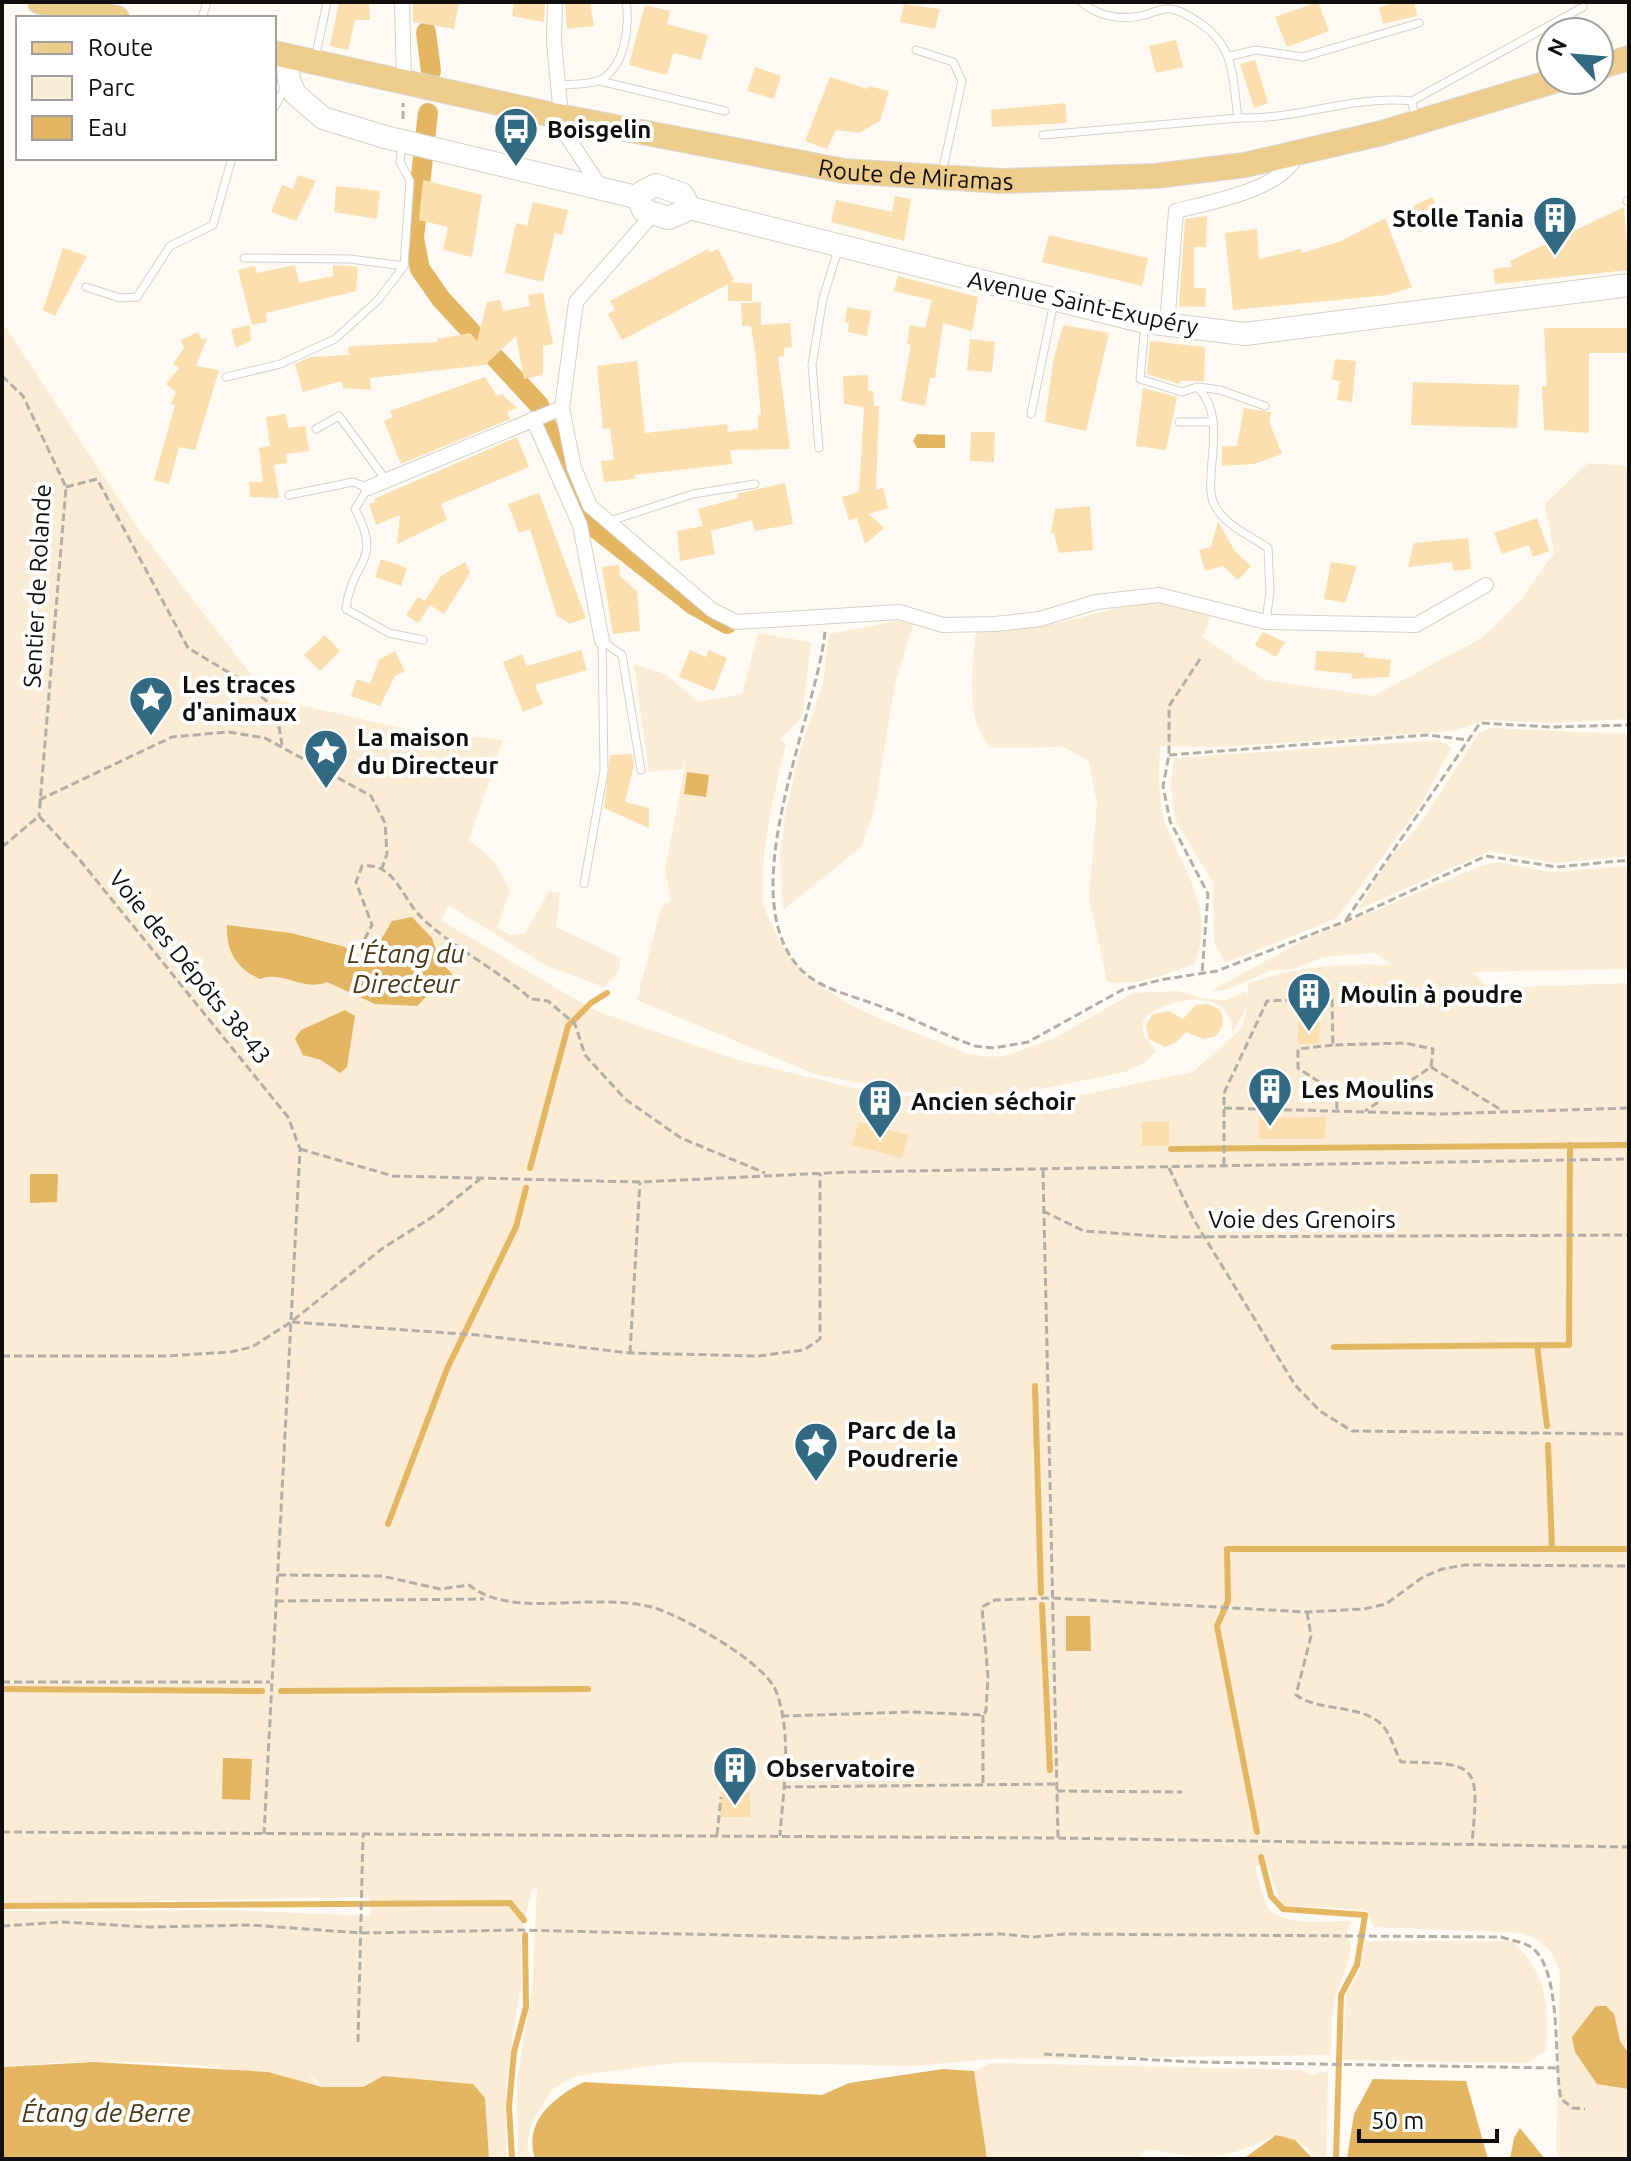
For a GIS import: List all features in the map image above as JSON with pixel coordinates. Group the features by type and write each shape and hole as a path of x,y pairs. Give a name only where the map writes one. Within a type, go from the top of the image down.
{"main road":[{"path":"40,2 110,13"},
{"name":"Route de Miramas","path":"283,63 314,63 557,116 844,171 940,178 1076,181 1245,165 1297,154 1414,112 1535,85"}],"street":[{"path":"402,2 404,83"},
{"path":"555,2 557,116 601,188"},
{"path":"283,63 295,94 323,118 403,141 601,188 647,206 576,302 562,408 574,468 590,506 712,610 736,622 899,612 943,625 995,624 1040,619 1096,602 1159,595 1266,622 1416,625 1486,585"},
{"path":"1156,323 1176,211 1231,197 1272,180 1292,167 1297,154"},
{"name":"Avenue Saint-Exupéry","path":"647,206 644,189 656,185 678,191 684,197 686,207 839,247 1156,323 1245,334 1629,285"},
{"path":"368,488 562,408"},
{"path":"533,419 580,525 602,641"}],"lane":[{"path":"314,63 327,2"},
{"path":"600,81 614,69 624,42 628,16 626,2"},
{"path":"1081,2 1095,12 1127,20 1167,8 1182,12 1221,39 1230,56 1238,118"},
{"path":"1043,135 1238,118 1273,119 1335,103 1379,98 1414,112 1583,7"},
{"path":"1230,56 1256,50 1303,57 1419,23"},
{"path":"916,50 953,62 962,81 940,178"},
{"path":"276,98 283,63"},
{"path":"557,85 600,81 725,111"},
{"path":"226,377 280,364 335,339 378,300 404,266 410,181 400,162 403,141"},
{"path":"86,287 120,298 137,297 170,246 213,225 231,160"},
{"path":"819,448 812,365 823,298 839,247"},
{"path":"244,258 350,259 404,266"},
{"path":"1031,414 1055,299"},
{"path":"1156,323 1140,379 1182,392 1197,387 1220,390 1265,406"},
{"path":"1197,387 1204,394 1213,422 1212,503 1224,519 1268,548 1270,591 1266,622"},
{"path":"316,429 339,416 386,480"},
{"path":"1179,422 1213,422"},
{"path":"289,495 353,482 368,488 355,509 367,530 369,552 348,592 346,609 389,633 423,640"},
{"path":"608,522 693,494 755,484"},
{"path":"602,641 622,655 641,770"},
{"path":"584,884 604,771 602,641"}],"path":[{"path":"403,141 404,83"},
{"name":"Sentier de Rolande","path":"2,376 23,396 66,487 39,816"},
{"path":"66,487 97,479 188,648 238,678 269,703 277,714 282,745"},
{"path":"827,617 822,667 774,843 776,924 807,975 975,1046 994,1048 1028,1042 1122,990 1217,971 1346,921 1486,856 1557,867 1629,860"},
{"path":"1200,659 1169,706 1169,755 1163,786 1170,821 1208,894 1202,974"},
{"path":"1346,921 1480,723 1551,727 1629,725"},
{"path":"39,800 172,737 228,732 282,745 331,777 371,796 385,823 387,854 382,868"},
{"path":"1169,755 1427,735 1468,740"},
{"path":"2,847 39,816"},
{"name":"Voie des Dépôts 38-43","path":"39,816 79,859 288,1117 300,1149"},
{"path":"359,950 372,925 356,882 362,866 375,865 382,868 420,916 531,999 548,1001 575,1024 585,1055 625,1099 681,1138 768,1174"},
{"path":"1224,1165 1224,1108 1231,1075 1267,1001 1332,998 1333,1045"},
{"path":"1337,1109 1336,1093 1298,1068 1298,1049 1405,1043 1433,1049 1431,1067 1365,1111"},
{"path":"1431,1067 1503,1111"},
{"path":"1224,1108 1365,1111 1629,1108"},
{"path":"264,1834 300,1149 393,1176 640,1182 768,1174 1629,1159"},
{"path":"1169,1168 1205,1236 1295,1385 1320,1411 1352,1431 1629,1434"},
{"path":"1043,1170 1058,1838"},
{"path":"291,1322 477,1335 630,1353 758,1356 804,1350 820,1339 820,1173"},
{"path":"2,1356 168,1356 230,1352 252,1347 291,1322 383,1248 434,1216 480,1179"},
{"path":"630,1353 640,1182"},
{"name":"Voie des Grenoirs","path":"1043,1211 1084,1231 1205,1236 1629,1235"},
{"path":"983,1785 983,1715 986,1711 988,1677 982,1607 995,1600 1051,1598 1307,1612 1364,1609 1386,1604 1423,1577 1442,1569 1465,1565 1629,1566"},
{"path":"277,1575 382,1576 440,1589 469,1585 487,1599"},
{"path":"276,1601 487,1599 529,1604 625,1602 658,1609 696,1627 763,1671 776,1691 786,1737 780,1836"},
{"path":"1307,1612 1311,1636 1296,1695 1306,1702 1367,1716 1380,1724 1401,1762 1455,1763 1470,1772 1477,1788 1472,1844"},
{"path":"2,1682 272,1682"},
{"path":"781,1716 911,1712 983,1715"},
{"path":"783,1787 1056,1784"},
{"path":"1057,1791 1182,1792"},
{"path":"717,1835 721,1797"},
{"path":"2,1832 1058,1838 1629,1847"},
{"path":"358,2042 363,1835"},
{"path":"2,1926 63,1922 148,1927 250,1925 362,1933 518,1930 850,1938 1001,1934 1032,1937 1066,1934 1501,1937 1531,1946 1541,1958 1551,1984 1561,2099 1573,2108 1585,2109"},
{"path":"1044,2054 1343,2066 1556,2068"}],"green space":[{"name":"Parc de la Poudrerie","path":"2,322 140,531 269,698 401,728 503,740 469,840 493,860 510,890 497,928 510,935 525,934 549,891 560,893 556,927 621,958 618,972 604,987 547,966 448,905 442,921 594,1010 734,1059 857,1089 979,1106 1087,1094 1193,1072 1242,1028 1248,1004 1232,1035 1230,1019 1223,1008 1211,1002 1181,1001 1166,1005 1143,1020 1143,1034 1156,1051 1146,1062 1125,1072 998,1095 904,1092 815,1074 637,1000 661,907 671,901 665,870 687,755 682,769 649,772 634,664 665,674 699,702 742,694 758,633 811,642 802,717 780,739 786,744 766,841 763,901 774,929 788,954 808,976 831,993 885,1021 968,1054 1008,1055 1053,1039 1133,993 1178,991 1204,999 1225,1000 1247,991 1248,1000 1248,984 1282,973 1338,965 1393,965 1374,953 1323,957 1293,969 1270,971 1225,990 1211,991 1300,942 1481,866 1498,862 1550,872 1629,866 1629,969 1473,972 1488,988 1629,983 1629,2159 1561,2159 1556,2150 1560,1972 1551,1952 1542,1943 1522,1933 1373,1927 1367,1910 1282,1905 1267,1865 1255,1866 1264,1899 1276,1915 1308,1922 1351,1921 1347,1931 1349,1957 1334,2005 1331,2055 989,2059 914,2066 683,2062 594,2073 570,2078 552,2090 531,2124 527,2146 531,2159 518,2159 517,2081 532,1991 537,1888 532,1889 521,1935 521,1983 506,2081 506,2159 489,2159 473,2084 383,2076 363,2087 322,2087 305,2068 318,2086 242,2071 161,2063 79,2062 2,2067 2,1911 231,1910 371,1916 370,1897 2,1904"},
{"path":"1588,463 1629,466 1629,719 1552,723 1486,720 1454,731 1223,747 1160,746 1161,805 1200,910 1200,945 1194,964 1140,981 1107,982 1089,897 1097,804 1089,761 1064,747 992,748 983,737 973,709 976,630 1039,626 1144,604 1187,607 1211,616 1203,637 1265,680 1373,696 1482,638 1520,601 1554,553 1545,504"},
{"path":"896,621 913,624 895,684 874,812 861,847 783,910 780,856 785,817 799,754 823,683 829,634"},
{"path":"1491,728 1629,734 1629,856 1555,863 1490,851 1357,910 1390,857 1418,827 1479,733"},
{"path":"1439,740 1451,748 1420,806 1337,918 1225,963 1214,942 1213,883 1175,819 1171,784 1174,758"},
{"path":"1366,1941 1512,1941 1533,1966 1543,1990 1547,2017 1546,2050 1529,2063 1343,2060 1346,1995 1359,1972"},
{"path":"991,2063 1300,2070 1312,2075 1328,2071 1326,2159 1315,2159 1307,2147 1276,2135 1241,2150 1213,2156 1147,2149 1135,2159 987,2159 974,2071"}],"water":[{"path":"917,434 945,435 945,448 917,448 913,441"},
{"path":"687,772 709,775 706,797 684,794"},
{"name":"L'Étang du Directeur","path":"412,917 432,938 440,961 452,974 448,984 436,987 417,1006 375,1004 327,982 310,984 277,977 260,979 239,964 228,943 227,925 291,933 345,947 357,959 372,955 392,921"},
{"name":"L'Étang du Directeur","path":"345,1010 355,1016 347,1067 340,1073 321,1060 303,1055 295,1039 301,1030"},
{"path":"30,1174 58,1174 57,1202 30,1203"},
{"path":"1066,1616 1090,1616 1091,1651 1066,1651"},
{"path":"223,1758 252,1759 250,1800 222,1799"},
{"path":"1596,2006 1606,2006 1614,2014 1620,2041 1629,2054 1629,2089 1597,2084 1575,2052 1572,2037"},
{"name":"Étang de Berre","path":"94,2062 268,2072 322,2087 363,2087 383,2076 473,2084 485,2098 489,2159 2,2159 3,2067"},
{"path":"943,2069 974,2071 987,2159 535,2159 532,2145 537,2122 544,2112 562,2095 584,2082 822,2095 849,2083"},
{"path":"1373,2079 1466,2081 1488,2159 1347,2159 1354,2114"},
{"path":"1520,2128 1545,2159 1510,2159 1514,2138"},
{"path":"1276,2135 1295,2140 1313,2159 1232,2159 1246,2157"}],"building":[{"path":"339,2 369,2 370,20 355,20 348,50 330,46"},
{"path":"413,2 459,2 454,29 413,22"},
{"path":"514,2 545,2 544,22 512,16"},
{"path":"565,2 590,2 594,26 567,29"},
{"path":"1318,2 1329,31 1287,47 1275,17"},
{"path":"1414,2 1417,16 1383,24 1379,7"},
{"path":"904,4 940,9 935,29 900,22"},
{"path":"645,5 670,11 667,24 708,35 701,60 673,53 667,75 629,65"},
{"path":"1176,40 1183,67 1156,73 1149,46"},
{"path":"1255,60 1268,103 1254,108 1240,64"},
{"path":"755,67 781,76 774,99 747,91"},
{"path":"830,77 867,89 868,86 889,91 880,121 859,133 836,130 827,149 805,141"},
{"path":"1065,103 1067,123 992,127 991,110"},
{"path":"298,175 316,181 296,221 271,212 282,185 293,189"},
{"path":"423,180 482,195 472,257 443,250 448,227 419,220"},
{"path":"336,186 380,191 377,219 334,212"},
{"path":"895,196 911,199 904,241 831,222 836,200 892,212"},
{"path":"1432,197 1443,221 1419,233 1407,209"},
{"path":"533,202 568,210 562,235 555,233 543,282 505,273 516,223 527,226"},
{"path":"1624,207 1629,270 1495,284 1493,269 1512,267 1510,261"},
{"path":"1207,216 1206,247 1194,247 1194,288 1206,288 1205,307 1179,306 1185,219"},
{"path":"1385,218 1412,287 1388,295 1233,310 1225,233 1257,229 1259,259 1301,249 1302,253 1341,241"},
{"path":"1049,235 1148,258 1142,286 1042,262"},
{"path":"63,248 87,256 55,316 43,310"},
{"path":"708,249 710,253 718,249 734,280 731,282 752,284 752,301 728,301 728,284 622,340 608,314 615,310 610,301"},
{"path":"295,265 299,283 333,276 333,265 358,267 356,291 266,313 267,322 252,325 238,270 255,266 257,273"},
{"path":"898,276 978,297 972,331 943,323 935,378 930,378 925,406 901,401 911,345 907,344 910,325 925,328 932,300 894,291"},
{"path":"543,293 553,344 543,346 543,375 524,379 516,336 485,365 370,378 371,390 343,388 342,381 303,392 295,364 310,357 349,355 348,348 355,346 437,342 437,339 470,333 477,341 487,302 500,300 503,311 530,306 528,295"},
{"path":"761,302 761,325 790,323 792,347 784,348 784,356 778,357 790,449 730,450 732,464 635,475 635,479 604,482 601,461 614,460 610,428 603,429 597,366 637,361 645,433 727,424 728,432 758,429 758,415 761,415 755,350 751,326 742,326 741,303"},
{"path":"847,307 871,311 867,336 848,332 849,323 845,322"},
{"path":"250,325 251,341 236,348 231,329"},
{"path":"1063,325 1109,333 1086,431 1045,422 1053,362"},
{"path":"1544,328 1629,328 1629,353 1589,353 1589,433 1544,430 1542,386 1547,386"},
{"path":"198,332 202,340 207,338 196,366 219,370 195,450 179,447 169,484 154,480 175,405 171,404 176,392 166,384 179,368 173,364 184,348 181,340"},
{"path":"970,339 995,342 992,372 967,370"},
{"path":"1150,341 1205,347 1204,381 1180,381 1179,384 1147,374"},
{"path":"1335,359 1356,361 1352,402 1337,400 1340,381 1332,380"},
{"path":"868,375 868,391 873,391 874,406 879,406 876,490 883,488 888,508 869,514 884,528 865,544 857,518 849,520 842,497 859,492 864,407 844,404 843,376"},
{"path":"485,377 497,396 502,394 517,408 507,412 510,419 401,464 384,421 393,417 390,411"},
{"path":"1413,382 1519,385 1517,428 1411,425"},
{"path":"1143,388 1177,397 1166,450 1136,446"},
{"path":"1244,408 1271,412 1269,421 1282,454 1254,464 1222,466 1222,446 1237,446"},
{"path":"286,414 288,428 305,426 309,451 286,454 287,463 274,465 279,498 250,497 249,482 263,482 259,448 270,446 266,417"},
{"path":"971,432 995,432 994,462 970,461"},
{"path":"517,437 529,467 441,504 447,520 397,544 400,515 376,525 369,504 375,502 374,499"},
{"path":"785,483 793,524 755,531 752,520 711,531 715,554 680,561 677,531 703,526 698,509 738,498 737,494"},
{"path":"539,493 586,618 570,624 557,616 530,529 519,533 508,504"},
{"path":"1090,506 1093,550 1059,553 1054,533 1051,533 1055,509"},
{"path":"1537,518 1549,551 1533,557 1529,545 1502,554 1494,533"},
{"path":"1218,521 1234,550 1251,566 1238,580 1223,566 1205,571 1199,550 1211,547"},
{"path":"1468,538 1471,569 1453,571 1452,562 1408,567 1414,543"},
{"path":"381,559 407,568 401,586 375,577"},
{"path":"465,562 470,573 444,614 430,605 418,623 406,615 418,597 425,601 441,576"},
{"path":"1331,562 1357,566 1345,603 1324,599"},
{"path":"619,565 620,576 637,591 640,631 613,634 602,567"},
{"path":"1263,632 1285,642 1276,657 1255,645"},
{"path":"325,635 340,651 320,671 304,655"},
{"path":"581,650 587,670 535,685 543,704 523,712 503,662 522,654 527,666"},
{"path":"690,650 706,657 709,650 727,658 714,691 679,677"},
{"path":"395,651 405,671 395,676 380,706 351,696 357,679 370,684 379,660"},
{"path":"1316,651 1364,653 1364,657 1391,660 1389,677 1352,679 1352,674 1315,670"},
{"path":"632,754 634,765 625,802 649,808 649,828 604,808 610,755"},
{"path":"1209,1004 1219,1009 1223,1017 1216,1036 1203,1039 1186,1032 1175,1043 1165,1047 1149,1039 1146,1025 1153,1014 1169,1011 1183,1019 1196,1005"},
{"name":"Moulin à poudre","path":"1298,1022 1320,1022 1319,1044 1298,1044"},
{"path":"1326,1117 1325,1139 1259,1139 1259,1118"},
{"name":"Ancien séchoir","path":"859,1122 908,1135 902,1158 852,1145"},
{"path":"1142,1122 1169,1122 1169,1146 1142,1146"},
{"name":"Observatoire","path":"721,1792 750,1792 750,1817 720,1817"}],"waterway":[{"path":"426,32 431,71"},
{"path":"428,113 414,238 420,269 441,299 539,405 581,517 692,604 727,624"},
{"path":"530,1168 568,1026 591,1003 607,993"},
{"path":"1334,1347 1569,1345 1570,1145"},
{"path":"1171,1149 1629,1145"},
{"path":"388,1524 447,1369 516,1227 526,1188"},
{"path":"1537,1345 1547,1426"},
{"path":"1035,1386 1041,1593"},
{"path":"1548,1445 1552,1548"},
{"path":"1257,1832 1217,1626 1228,1601 1227,1549 1629,1549"},
{"path":"1042,1605 1050,1770"},
{"path":"2,1689 262,1691"},
{"path":"281,1691 588,1689"},
{"path":"1261,1857 1271,1896 1283,1909 1365,1915 1357,1965 1341,1995 1336,2159"},
{"path":"2,1906 510,1903 524,1920"},
{"path":"512,2159 509,2106 514,2052 526,2007 525,1935"}],"place":[{"name":"Boisgelin","path":"516,168"},
{"name":"Stolle Tania","path":"1555,257"},
{"name":"Les traces d'animaux","path":"151,737"},
{"name":"La maison du Directeur","path":"326,790"},
{"name":"Moulin à poudre","path":"1309,1033"},
{"name":"Les Moulins","path":"1270,1128"},
{"name":"Ancien séchoir","path":"880,1140"},
{"name":"Parc de la Poudrerie","path":"816,1483"},
{"name":"Observatoire","path":"735,1807"}]}
